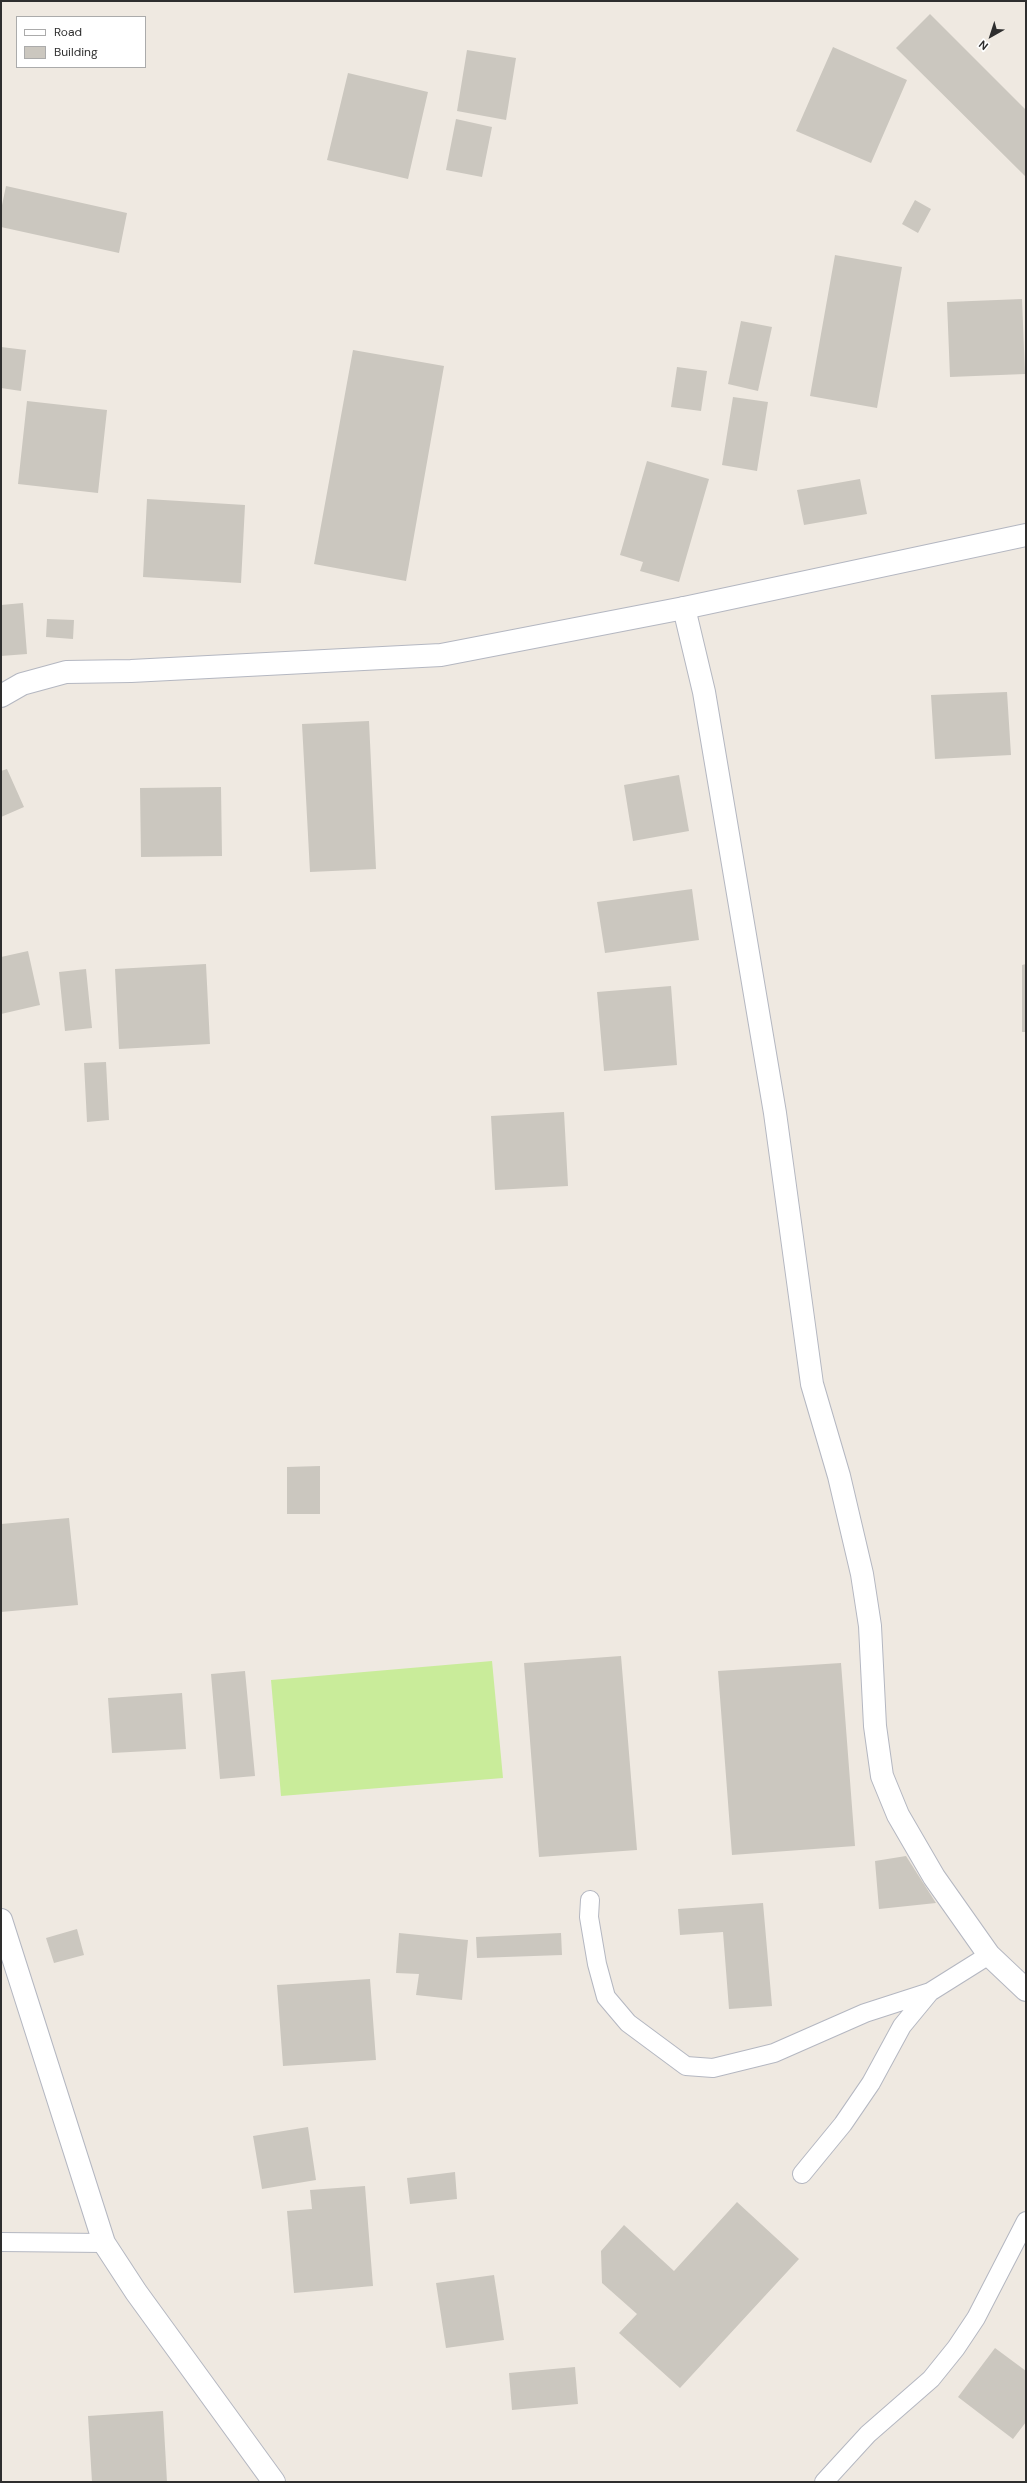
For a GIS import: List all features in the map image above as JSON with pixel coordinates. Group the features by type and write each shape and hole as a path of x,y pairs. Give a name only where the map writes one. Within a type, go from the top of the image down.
{"street":[{"path":"1,696 22,684 66,672 131,671 441,655 684,608 1026,535"},
{"path":"684,608 704,692 775,1113 812,1384 837,1469 862,1574 870,1626 875,1726 882,1776 898,1816 916,1847 989,1955 1026,1990"},
{"path":"1,1920 104,2243 136,2292 274,2482"}],"lane":[{"path":"590,1900 589,1917 597,1964 606,1997 628,2023 686,2066 713,2068 774,2053 865,2014 930,1992 989,1955"},
{"path":"802,2174 843,2124 871,2083 902,2026 930,1992"},
{"path":"824,2482 868,2434 931,2379 956,2348 976,2318 1026,2221"},
{"path":"1,2242 104,2243"}],"green space":[{"path":"492,1661 503,1778 281,1796 271,1680"}],"building":[{"path":"930,14 1026,110 1026,177 896,48"},
{"path":"833,47 907,80 871,163 796,131"},
{"path":"467,50 516,58 506,120 457,111"},
{"path":"348,73 428,92 408,179 327,160"},
{"path":"456,119 492,127 482,177 446,170"},
{"path":"6,186 127,213 119,253 1,227 1,210"},
{"path":"915,200 931,209 918,233 902,224"},
{"path":"835,255 902,267 877,408 810,396"},
{"path":"1022,299 1025,374 950,377 947,302"},
{"path":"741,321 772,327 758,391 728,384"},
{"path":"1,347 26,350 21,391 1,388"},
{"path":"353,350 444,366 406,581 314,564"},
{"path":"677,367 707,371 701,411 671,407"},
{"path":"733,397 768,402 757,471 722,465"},
{"path":"27,401 107,410 98,493 18,484"},
{"path":"647,461 709,479 679,582 640,571 643,562 620,555"},
{"path":"860,479 867,514 804,525 797,490"},
{"path":"147,499 245,505 241,583 143,577"},
{"path":"23,603 27,654 1,656 1,605"},
{"path":"47,619 74,620 73,639 46,637"},
{"path":"1007,692 1011,755 935,759 931,695"},
{"path":"369,721 376,869 310,872 302,724"},
{"path":"7,769 24,807 1,817 1,771"},
{"path":"679,775 689,831 633,841 624,785"},
{"path":"221,787 222,856 141,857 140,788"},
{"path":"692,889 699,940 605,953 597,902"},
{"path":"28,951 40,1005 1,1014 1,957"},
{"path":"206,964 210,1044 119,1049 115,969"},
{"path":"1026,964 1026,1032 1022,1032 1022,965"},
{"path":"86,969 92,1028 65,1031 59,972"},
{"path":"671,986 677,1065 604,1071 597,992"},
{"path":"106,1062 109,1120 87,1122 84,1063"},
{"path":"564,1112 568,1186 495,1190 491,1116"},
{"path":"320,1466 320,1514 287,1514 287,1467"},
{"path":"69,1518 78,1605 1,1612 1,1524"},
{"path":"621,1656 637,1850 539,1857 524,1663"},
{"path":"841,1663 855,1846 732,1855 718,1671"},
{"path":"245,1671 255,1776 220,1779 211,1674"},
{"path":"182,1693 186,1749 112,1753 108,1698"},
{"path":"906,1856 936,1903 879,1909 875,1861"},
{"path":"763,1903 772,2006 729,2009 723,1932 680,1935 678,1909"},
{"path":"77,1929 84,1955 54,1963 46,1938"},
{"path":"399,1933 468,1940 462,2000 416,1995 419,1974 396,1973"},
{"path":"561,1933 562,1955 477,1958 476,1937"},
{"path":"370,1979 376,2060 283,2066 277,1985"},
{"path":"308,2127 316,2180 262,2189 253,2136"},
{"path":"455,2172 457,2199 410,2204 407,2178"},
{"path":"365,2186 373,2286 294,2293 287,2211 312,2209 310,2190"},
{"path":"737,2202 799,2259 680,2388 619,2333 637,2314 602,2283 601,2251 624,2225 674,2271"},
{"path":"494,2275 504,2340 446,2348 436,2283"},
{"path":"995,2348 1026,2371 1026,2422 1013,2439 958,2397"},
{"path":"575,2367 578,2404 512,2410 509,2373"},
{"path":"163,2411 167,2482 92,2482 88,2416"}]}
